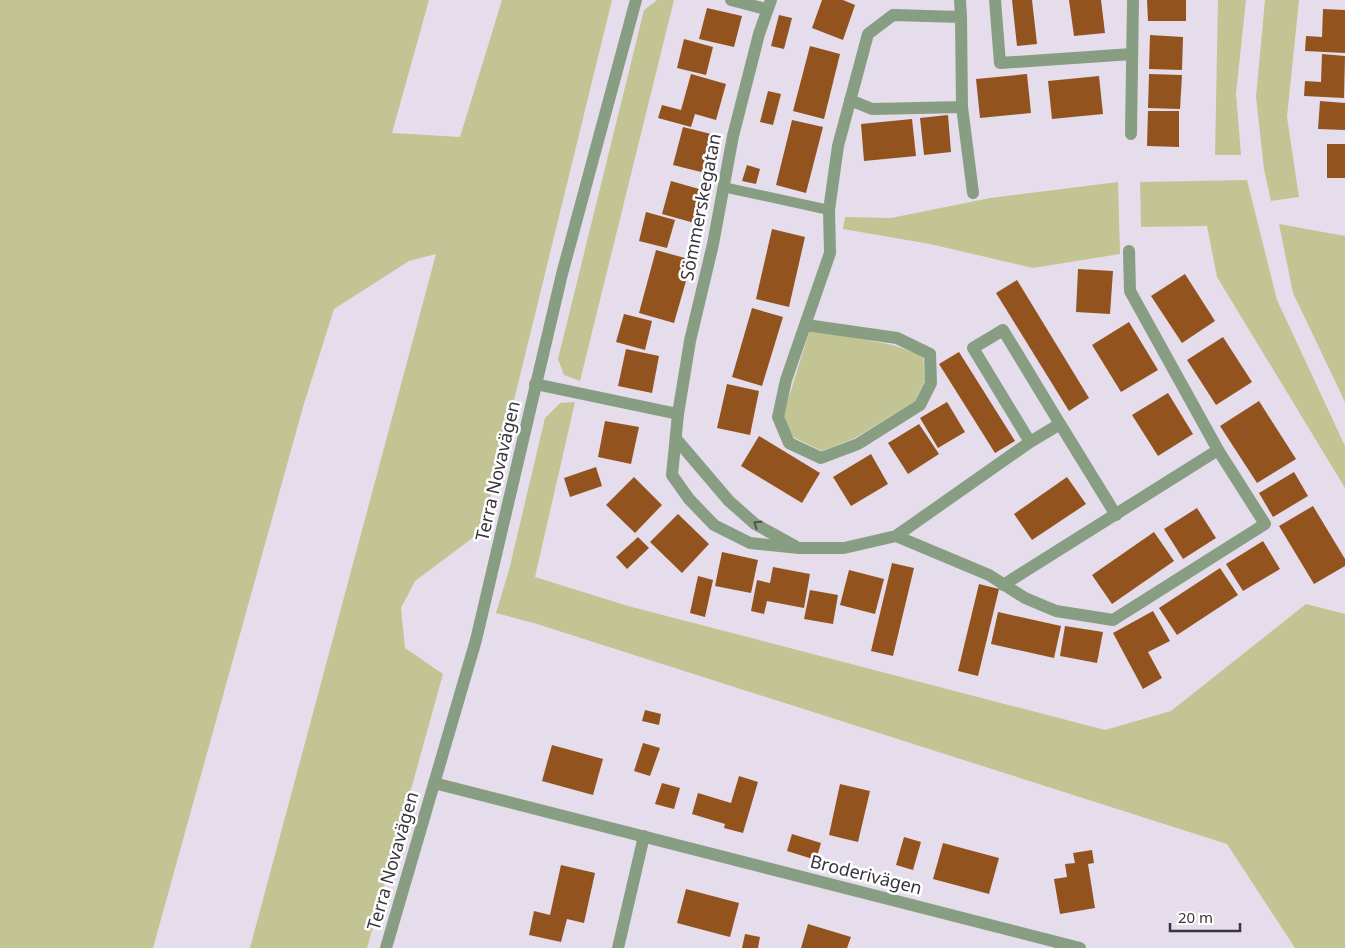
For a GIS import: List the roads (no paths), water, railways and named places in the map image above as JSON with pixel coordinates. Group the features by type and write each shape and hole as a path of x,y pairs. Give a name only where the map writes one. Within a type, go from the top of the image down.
{"street":[{"name":"Terra Novavägen","path":"386,948 476,640 562,274 636,0"},
{"name":"Sömmerskegatan","path":"731,0 769,5 733,136 690,341 678,414 677,440 672,475 690,499 714,525 750,543 800,548 844,548 896,536 1030,442 1060,424"},
{"path":"960,0 962,106 973,193"},
{"path":"995,0 1000,63 1132,54"},
{"path":"1131,134 1132,0"},
{"path":"806,324 897,338 930,354 931,383 920,405 858,444 821,458 789,443 778,417 786,380 830,253 829,210 838,146 868,34 893,15 961,16"},
{"path":"850,100 872,109 962,106"},
{"path":"896,536 989,576 1025,598 1056,611 1113,620 1265,524 1218,450 1130,291 1129,251"},
{"path":"1030,442 973,348 1003,330 1116,515"},
{"path":"535,384 678,414"},
{"name":"Sömmerskegatan","path":"677,440 729,501 755,524 800,548"},
{"path":"1004,585 1218,450"},
{"name":"Broderivägen","path":"434,783 1080,948"},
{"path":"618,948 644,836"}],"lane":[{"path":"723,187 829,210"}]}
